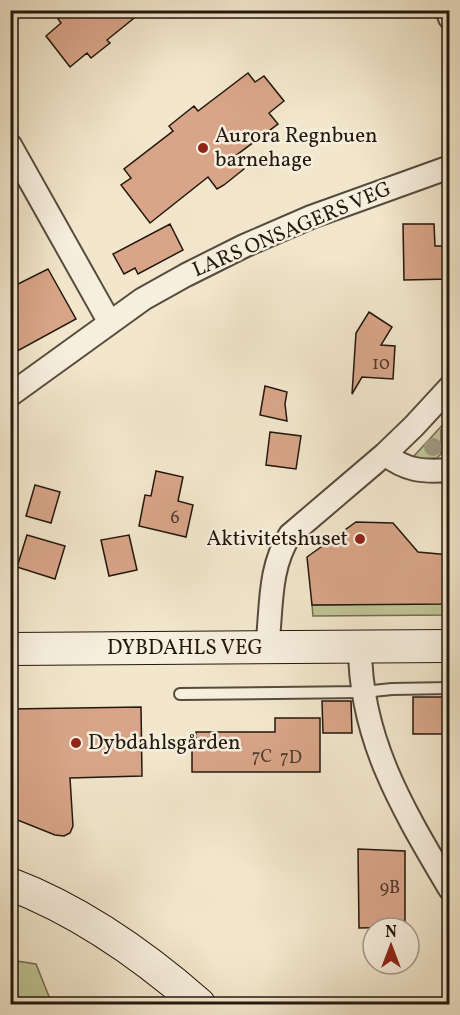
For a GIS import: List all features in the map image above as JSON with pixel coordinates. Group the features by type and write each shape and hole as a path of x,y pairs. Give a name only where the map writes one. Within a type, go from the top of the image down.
{"main road":[{"name":"DYBDAHLS VEG","path":"10,649 450,646"},
{"path":"10,884 54,902 136,952 200,1005"}],"street":[{"path":"447,10 450,18"},
{"path":"10,145 110,323"},
{"name":"LARS ONSAGERS VEG","path":"10,394 143,298 244,246 321,213 450,166"},
{"path":"267,648 276,563 290,536 302,523 385,454 450,387"},
{"path":"385,454 399,465 415,469 450,470"},
{"path":"360,647 363,692 382,762 401,806 450,889"}],"lane":[{"path":"180,694 363,692 450,688"}],"green space":[{"path":"449,418 449,430 441,430 441,454 437,458 413,457"},
{"path":"449,603 449,615 313,616 312,605"},
{"path":"10,960 36,964 52,1004 11,1004"}],"building":[{"path":"69,10 144,10 107,40 110,43 91,58 87,53 70,67 46,36 61,23 58,19"},
{"path":"248,73 255,82 264,76 284,101 269,113 278,124 234,157 244,169 224,185 217,189 208,177 150,223 121,185 131,178 124,169 173,131 169,126 194,106 198,111"},
{"path":"170,224 183,250 138,274 135,268 124,274 113,254"},
{"path":"403,224 434,224 435,246 450,246 450,279 404,280"},
{"path":"48,269 76,319 10,355 10,288"},
{"path":"369,312 392,327 381,345 395,346 393,379 362,377 352,394 356,333"},
{"path":"265,386 287,392 285,404 287,421 260,415"},
{"path":"270,432 301,436 296,469 266,465"},
{"path":"156,471 183,477 178,501 193,505 186,537 139,526 145,495 151,496"},
{"path":"35,485 60,492 51,523 26,516"},
{"path":"356,522 393,523 418,552 450,555 450,604 312,605 307,557"},
{"path":"27,535 65,546 55,579 17,567"},
{"path":"129,535 137,570 109,576 101,540"},
{"path":"413,697 450,697 450,734 413,734"},
{"path":"322,701 351,701 352,733 323,733"},
{"name":"Dybdahlsgården","path":"141,707 142,776 70,778 73,826 70,833 64,836 55,835 10,817 10,709"},
{"path":"275,718 320,718 320,772 192,772 192,740 196,740 196,732 275,732"},
{"path":"358,849 405,851 405,916 361,916 361,928 359,928"}],"place":[{"name":"Aurora Regnbuen barnehage","path":"203,148"},
{"name":"Aktivitetshuset","path":"360,539"},
{"name":"Dybdahlsgården","path":"76,743"}]}
